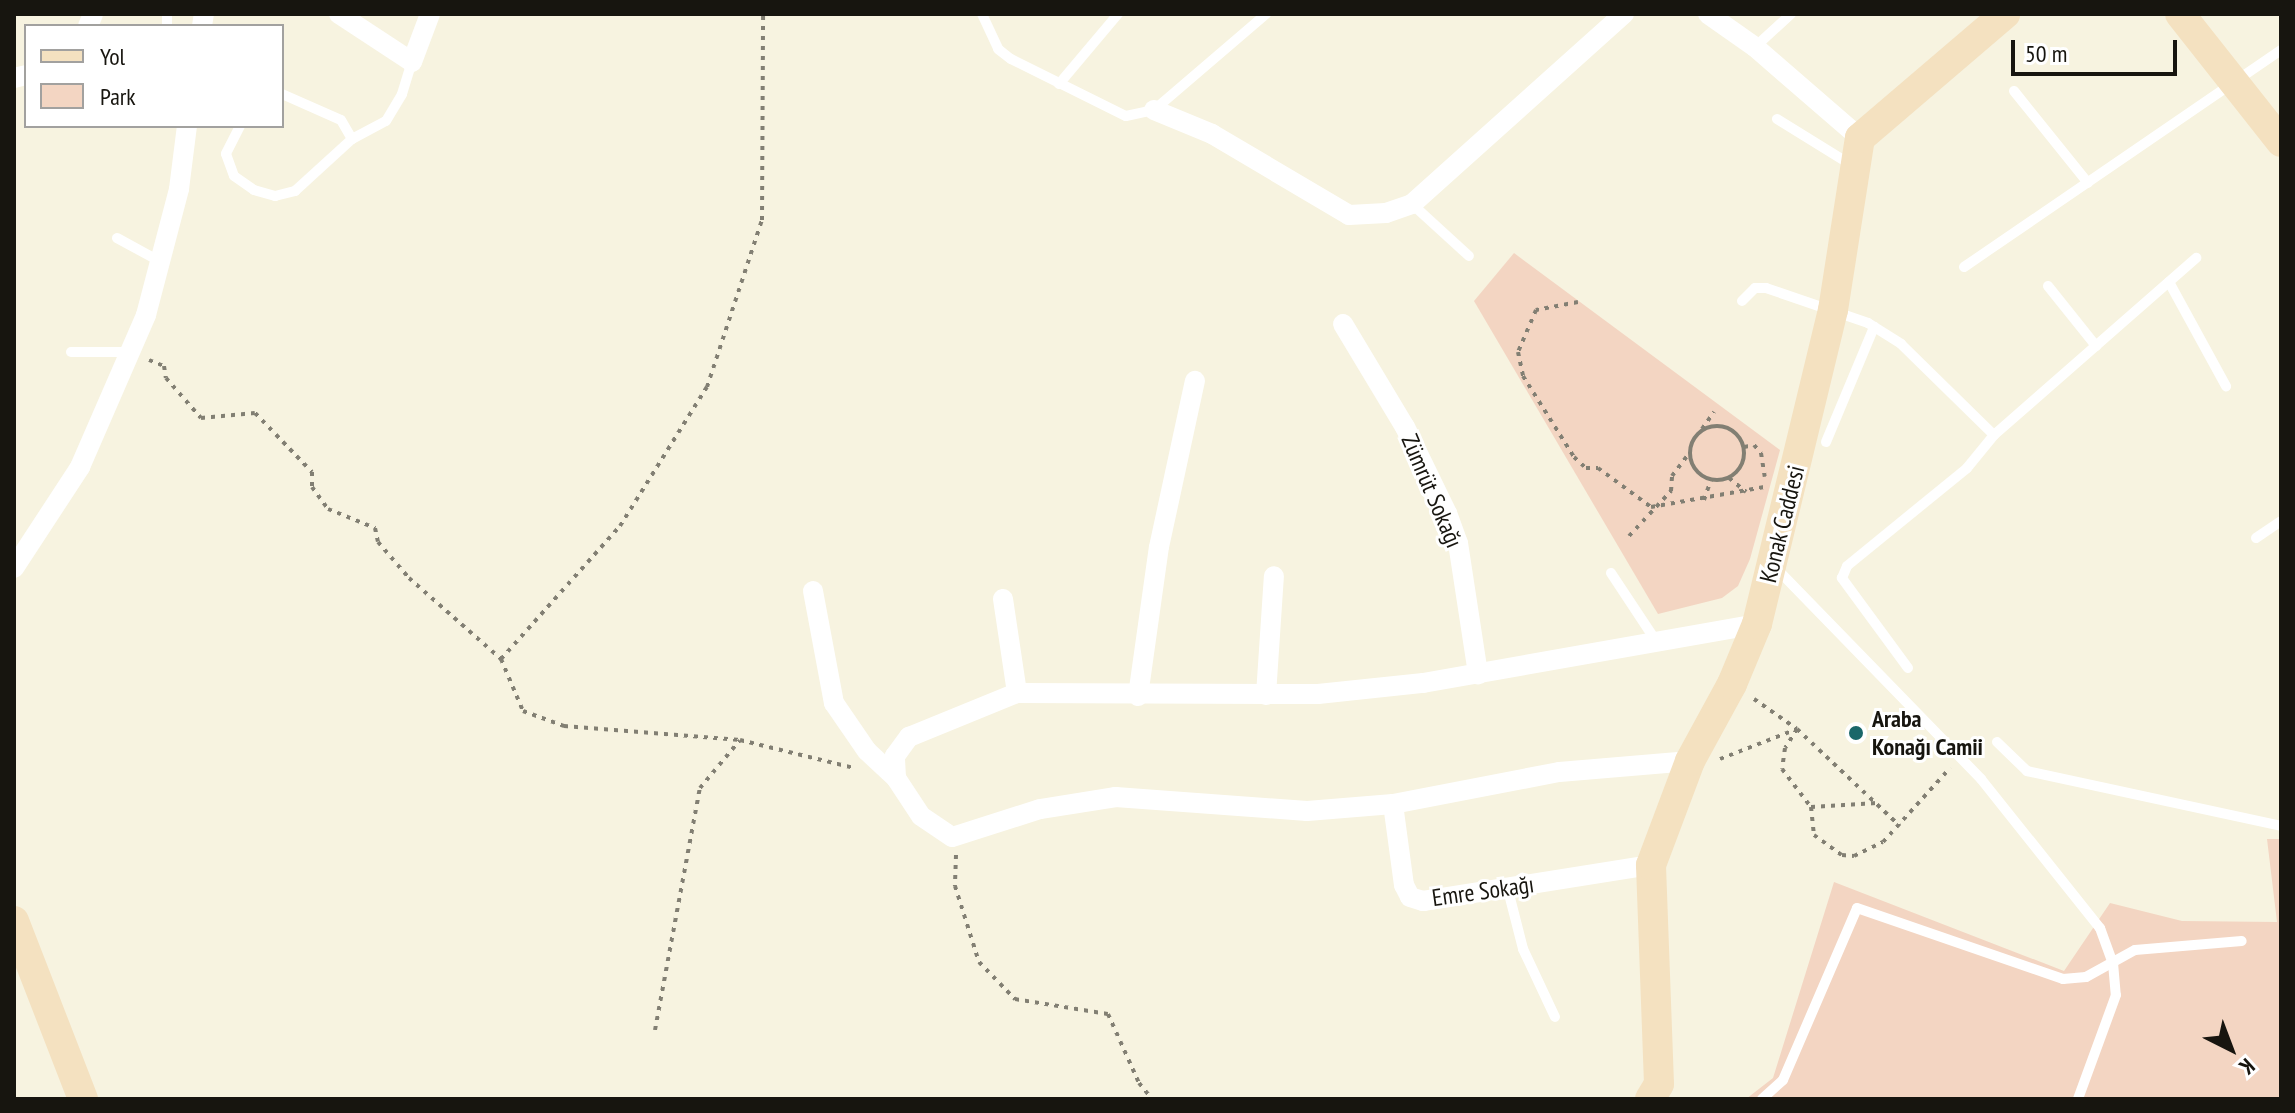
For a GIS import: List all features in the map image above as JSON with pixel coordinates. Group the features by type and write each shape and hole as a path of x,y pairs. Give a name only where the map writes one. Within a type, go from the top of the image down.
{"street":[{"path":"339,14 412,62 430,14"},
{"path":"1154,110 1212,134 1349,215 1386,213 1412,204 1624,14"},
{"path":"1708,14 1755,47 1858,152 2005,14"},
{"path":"2180,14 2281,142"},
{"path":"14,568 80,467 131,352 161,262 179,189 187,128"},
{"name":"Konak Caddesi","path":"1657,1094 1651,865 1690,761 1726,693 1757,624 1773,565 1779,489 1833,310 1858,152"},
{"name":"Zümrüt Sokağı","path":"1343,324 1405,427 1447,513 1458,543 1478,674"},
{"path":"1138,696 1159,547 1195,381"},
{"path":"1266,695 1274,576"},
{"path":"813,591 834,703 867,751 896,778 921,816 952,837 1040,809 1116,797 1261,811 1393,804 1559,772 1690,761"},
{"path":"1003,599 1017,693"},
{"path":"896,778 895,756 909,737 1017,693 1266,695 1423,683 1757,624"},
{"name":"Emre Sokağı","path":"1393,804 1410,897 1423,901 1651,865"},
{"path":"14,921 83,1099"}],"lane":[{"path":"982,14 998,49 1059,84 1126,116 1154,110 1266,14"},
{"path":"1059,84 1118,14"},
{"path":"1755,47 1791,14"},
{"path":"1964,267 2281,50"},
{"path":"239,128 226,154 234,176 254,190 275,196 295,191 352,139 386,121 412,62"},
{"path":"2014,91 2088,183"},
{"path":"284,95 341,120 352,139"},
{"path":"1777,119 1858,152"},
{"path":"1412,204 1469,256"},
{"path":"117,238 161,262"},
{"path":"1908,668 1842,578 1847,566 1967,468 1994,435 2196,258"},
{"path":"2169,282 2226,386"},
{"path":"2048,286 2096,346"},
{"path":"1742,301 1755,288 1766,288 1874,327 1901,344 1994,435"},
{"path":"1826,442 1874,327"},
{"path":"71,352 131,352"},
{"path":"2256,538 2281,521"},
{"path":"1773,565 1960,757 2100,928 2113,963 2116,995 2078,1099"},
{"path":"1611,573 1657,642"},
{"path":"1997,742 2027,771 2281,826"},
{"path":"1508,890 1523,949 1555,1017"},
{"path":"1762,1099 1783,1080 1857,908 2063,979 2086,977 2135,950 2242,941"}],"path":[{"path":"501,659 620,526 707,387 762,220 763,14"},
{"path":"1578,302 1545,305 1531,316 1518,352 1523,376 1574,457 1586,468 1598,468 1651,507 1704,500 1727,491 1748,493 1779,489 1761,453 1754,445 1744,447"},
{"path":"131,352 164,366 166,378 201,418 255,413 312,472 312,487 328,509 375,528 378,542 409,578 501,659 523,711 564,726 740,740 896,778"},
{"path":"1629,536 1651,507 1671,491 1672,476 1714,412"},
{"path":"1690,452 1696,470 1711,480 1729,478 1742,465 1744,447 1735,433 1720,427 1698,435"},
{"path":"1729,478 1748,493"},
{"path":"1704,500 1711,480"},
{"path":"1726,693 1752,697 1797,729 1900,826"},
{"path":"1797,729 1785,748 1782,769 1811,807 1814,835 1842,855 1854,856 1883,842 1960,757"},
{"path":"1690,761 1715,761 1797,729"},
{"path":"655,1030 700,788 740,740"},
{"path":"1811,807 1877,803"},
{"path":"952,837 959,868 955,886 979,962 1015,999 1108,1014 1133,1070 1152,1099"}],"green space":[{"path":"1514,253 1780,450 1750,559 1738,586 1722,598 1658,614 1474,301"},
{"path":"2267,839 2281,839 2281,1099 1746,1099 1773,1078 1834,882 2064,971 2110,903 2182,921 2277,922"}],"place":[{"name":"Araba Konağı Camii","path":"1856,733"}]}
